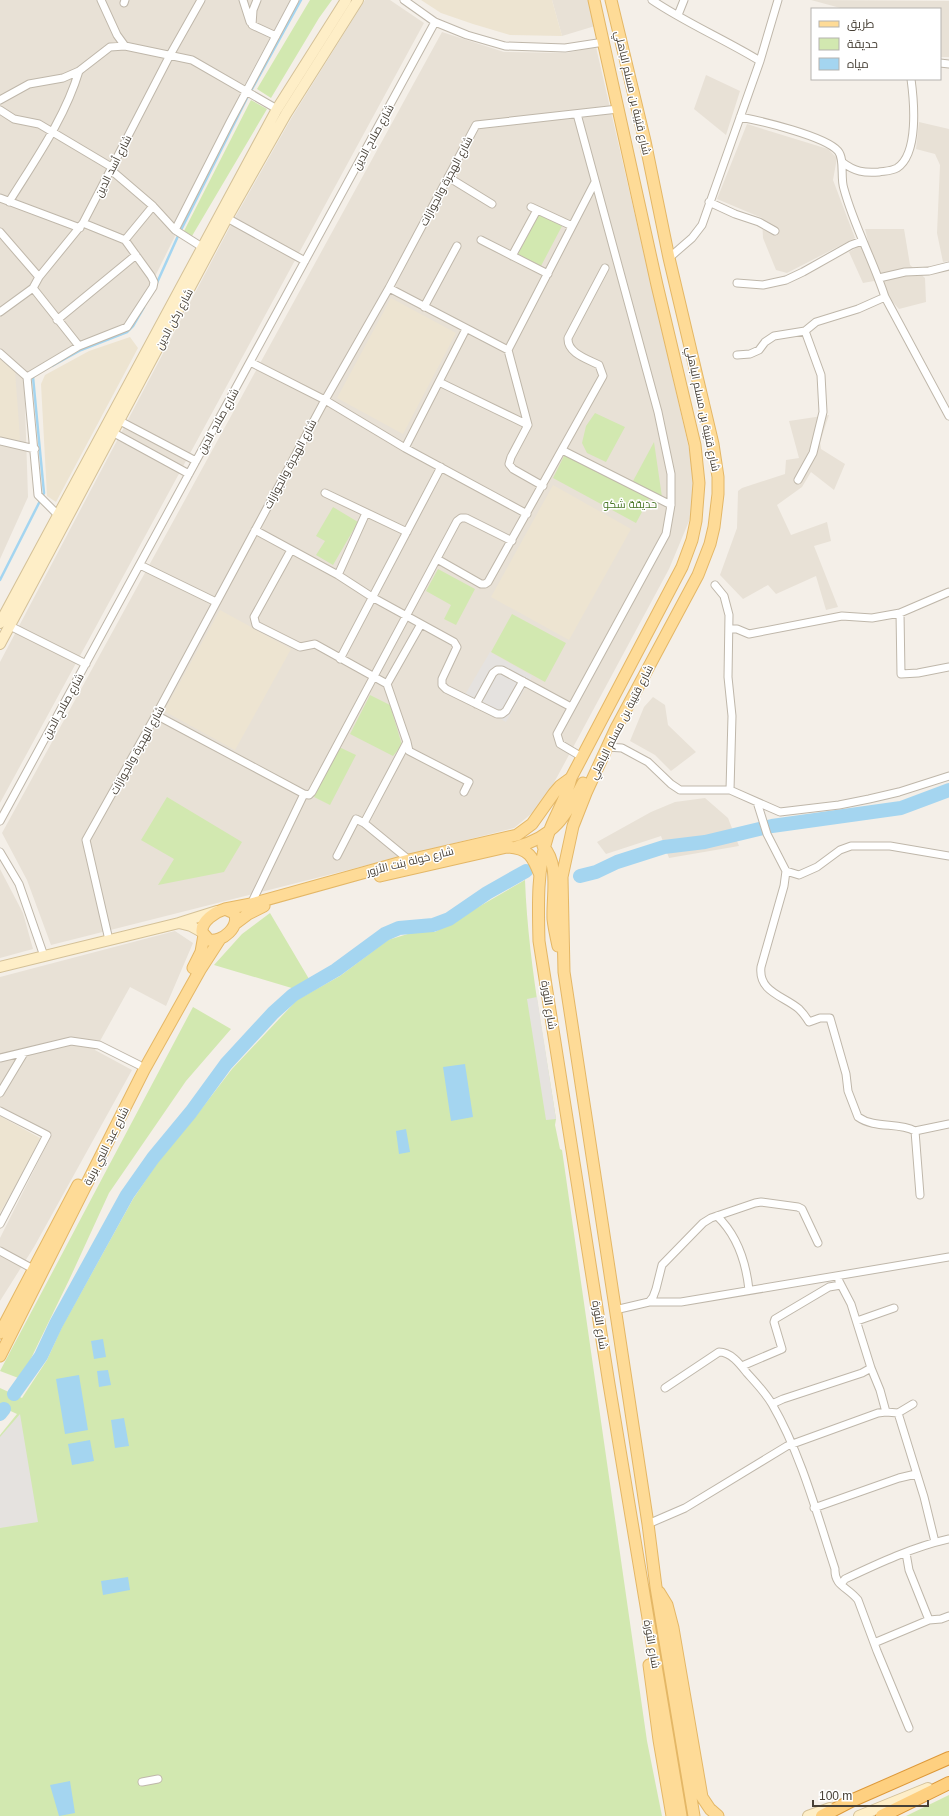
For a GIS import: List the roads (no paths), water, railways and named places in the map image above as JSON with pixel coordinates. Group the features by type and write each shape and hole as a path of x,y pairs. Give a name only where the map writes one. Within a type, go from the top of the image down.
{"highway":[{"path":"822,1816 850,1801 949,1758"},
{"path":"882,1816 949,1783"}],"main road":[{"name":"شارع ركن الدين","path":"0,644 5,624 58,515 277,109 346,0"},
{"name":"شارع ركن الدين","path":"5,624 114,433 228,218 286,114 358,0"},
{"name":"شارع قتيبة بن مسلم الباهلي","path":"549,832 568,794 571,778 678,576 692,540 698,502 699,483 695,445 594,0"},
{"name":"شارع قتيبة بن مسلم الباهلي","path":"568,842 579,809 607,747 698,575 710,544 716,511 718,477 713,444 669,258 645,141 611,0"},
{"name":"شارع خولة بنت الأزور","path":"236,924 253,911 266,906 414,867 507,847 540,844 565,815 607,735 629,703"},
{"name":"شارع خولة بنت الأزور","path":"223,910 250,904 409,860 517,835 532,824 554,793 560,786 571,778"},
{"path":"517,835 540,844 551,860 553,920 564,972"},
{"name":"شارع الثورة","path":"568,842 562,877 564,972 648,1524 656,1587 694,1816"},
{"name":"شارع الثورة","path":"540,844 541,877 538,895 539,941 642,1583 682,1816"},
{"path":"516,847 532,858 541,877"},
{"path":"0,967 179,923 223,910 234,913 236,924 220,939 209,940 191,926 179,923"},
{"path":"203,934 202,927 205,920 223,910"},
{"name":"شارع عبد النبي برنية","path":"0,1333 35,1270 139,1065 198,959 203,934"},
{"name":"شارع عبد النبي برنية","path":"0,1356 144,1070 203,964 220,939"},
{"path":"642,1583 646,1641 655,1716 672,1816"},
{"path":"656,1587 667,1605 674,1628 705,1816"},
{"path":"859,1816 921,1791 949,1783"},
{"path":"702,1797 710,1809 718,1816"},
{"path":"808,1816 850,1801"}],"street":[{"path":"100,0 117,36 125,46"},
{"name":"شارع أسد الدين","path":"0,312 33,288 39,277 82,226 170,55 201,0"},
{"path":"243,0 252,25 276,36"},
{"path":"252,25 253,10 257,0"},
{"path":"178,232 295,0"},
{"path":"404,0 435,22 467,35 505,46 565,48 604,42"},
{"path":"652,0 697,28 740,48 760,61"},
{"path":"678,16 684,0"},
{"path":"669,258 692,238 702,225 760,61 778,0"},
{"name":"شارع صلاح الدين","path":"0,821 435,22"},
{"path":"0,100 29,84 64,78 79,71 110,47 125,46 192,60 277,109"},
{"path":"9,202 52,131 76,81 79,71"},
{"path":"842,162 855,171 865,173 893,170 899,167 909,151 913,126 913,96 911,80"},
{"name":"شارع الهجرة والجوازات","path":"109,940 86,840 156,715 325,400 389,288 476,125 618,109"},
{"path":"0,110 14,119 39,124 112,169 153,206 178,232 202,247"},
{"path":"577,114 658,412 671,474 671,505 666,534 557,734 560,744 582,757"},
{"path":"740,116 777,126 826,143 836,149 841,155 841,179 844,190 862,241 879,278 885,297 949,416"},
{"path":"448,177 492,204"},
{"path":"543,486 513,469 509,464 510,457 528,425 508,350 595,182"},
{"path":"0,198 125,240 154,282 153,287 130,329 79,346 27,377"},
{"path":"709,202 735,214 759,222 775,232"},
{"path":"125,240 153,206"},
{"path":"512,256 534,209 572,226"},
{"path":"228,218 305,261"},
{"path":"0,232 39,277"},
{"path":"481,240 548,274"},
{"path":"737,283 763,285 786,280 851,245 862,241"},
{"path":"424,307 457,246"},
{"path":"57,320 136,255"},
{"path":"879,278 905,272 929,271 949,266"},
{"path":"437,559 481,584 486,584 512,541 603,376 600,365 571,350 568,344 568,338 605,268"},
{"path":"33,288 79,346"},
{"path":"389,288 508,350"},
{"path":"737,355 750,354 759,350 765,342 774,336 805,331 816,322 858,310 885,297"},
{"path":"405,448 466,329"},
{"path":"798,480 813,453 823,412 820,375 805,331"},
{"path":"0,353 27,377 35,449 38,495 58,515"},
{"path":"250,362 325,400 405,448 527,514"},
{"path":"439,382 528,425"},
{"path":"120,421 196,461"},
{"path":"114,433 189,474"},
{"path":"0,441 35,449"},
{"path":"562,450 671,505"},
{"path":"340,659 441,468"},
{"path":"325,493 407,532"},
{"path":"338,575 366,513"},
{"path":"156,715 308,795 312,792 457,521 461,518 466,518 512,541"},
{"path":"255,530 338,575 372,597 454,642 457,647 442,680 442,685 446,689 497,714 502,714 506,711 523,681"},
{"path":"291,550 254,618 256,625 300,647 315,644 387,684 409,751 469,782 464,792"},
{"path":"140,565 216,602"},
{"path":"715,584 724,596 729,615 730,629 728,677 732,716 730,790"},
{"path":"730,629 738,629 749,634 842,616 872,618 900,613 949,592"},
{"path":"900,613 901,674 918,673 949,667"},
{"path":"5,624 86,664"},
{"path":"387,684 421,624"},
{"path":"476,704 493,672 502,670 571,707"},
{"path":"364,823 407,742"},
{"path":"607,747 622,748 648,762 671,784 680,790 730,790 740,793 756,802 780,812 838,806 898,792 949,776"},
{"path":"250,904 304,794"},
{"path":"756,802 767,834 786,871 784,886 761,967 760,975 762,980 774,994 800,1010 809,1022 820,1018 830,1018 846,1074 848,1091 858,1117 869,1122 902,1126 915,1131 949,1124"},
{"path":"337,856 356,819 364,823 409,860"},
{"path":"786,871 799,875 817,867 840,850 859,845 899,847 949,856"},
{"path":"0,852 19,884 44,956"},
{"path":"0,1058 71,1041 98,1046 139,1065"},
{"path":"0,1093 24,1052"},
{"path":"0,1111 47,1134 0,1224"},
{"path":"915,1131 920,1195"},
{"path":"648,1302 653,1298 662,1265 668,1257 703,1222 717,1216 761,1202 798,1207 802,1209 818,1243"},
{"path":"717,1216 732,1233 739,1248 745,1265 749,1290"},
{"path":"0,1251 35,1270"},
{"path":"615,1310 648,1302 681,1302 949,1257"},
{"path":"838,1276 851,1304 886,1412"},
{"path":"742,1366 782,1349 774,1322 775,1319 829,1287 841,1285"},
{"path":"857,1321 894,1308"},
{"path":"665,1388 719,1352 727,1353 742,1366 762,1390 772,1404 793,1444 835,1569 834,1578 858,1600 909,1728"},
{"path":"772,1404 788,1397 862,1373 871,1368"},
{"path":"648,1524 685,1508 793,1444 844,1425 886,1412 898,1413 913,1404"},
{"path":"898,1413 924,1497 935,1542"},
{"path":"814,1508 898,1478 916,1474"},
{"path":"841,1584 845,1579 880,1562 935,1542 949,1539"},
{"path":"906,1553 909,1570 930,1620"},
{"path":"874,1643 930,1620 941,1619 949,1616"},
{"path":"142,1782 158,1779"}],"water":[{"path":"465,1064 473,1117 451,1121 443,1067"},
{"path":"406,1129 410,1152 399,1154 396,1131"},
{"path":"103,1339 106,1357 94,1359 91,1341"},
{"path":"108,1370 111,1385 99,1387 97,1371"},
{"path":"79,1375 88,1430 65,1434 56,1379"},
{"path":"124,1418 129,1446 115,1448 111,1420"},
{"path":"90,1440 94,1461 72,1465 68,1444"},
{"path":"128,1577 130,1590 103,1595 101,1581"},
{"path":"70,1781 75,1813 59,1816 50,1785"}],"waterway":[{"path":"156,285 178,236 247,98 301,0"},
{"path":"52,366 81,350 127,332 133,326 144,307"},
{"path":"0,580 44,493 34,376"},
{"path":"580,876 596,872 617,862 664,847 705,842 772,826 901,808 949,790"},
{"path":"14,1394 41,1356 56,1324 127,1195 153,1158 191,1112 226,1064 273,1013 293,995 336,970 385,934 399,928 433,925 449,919 487,893 526,871"},
{"path":"0,1414 4,1409"}],"park label":[{"name":"حديقة شكو","path":"630,504"}]}
